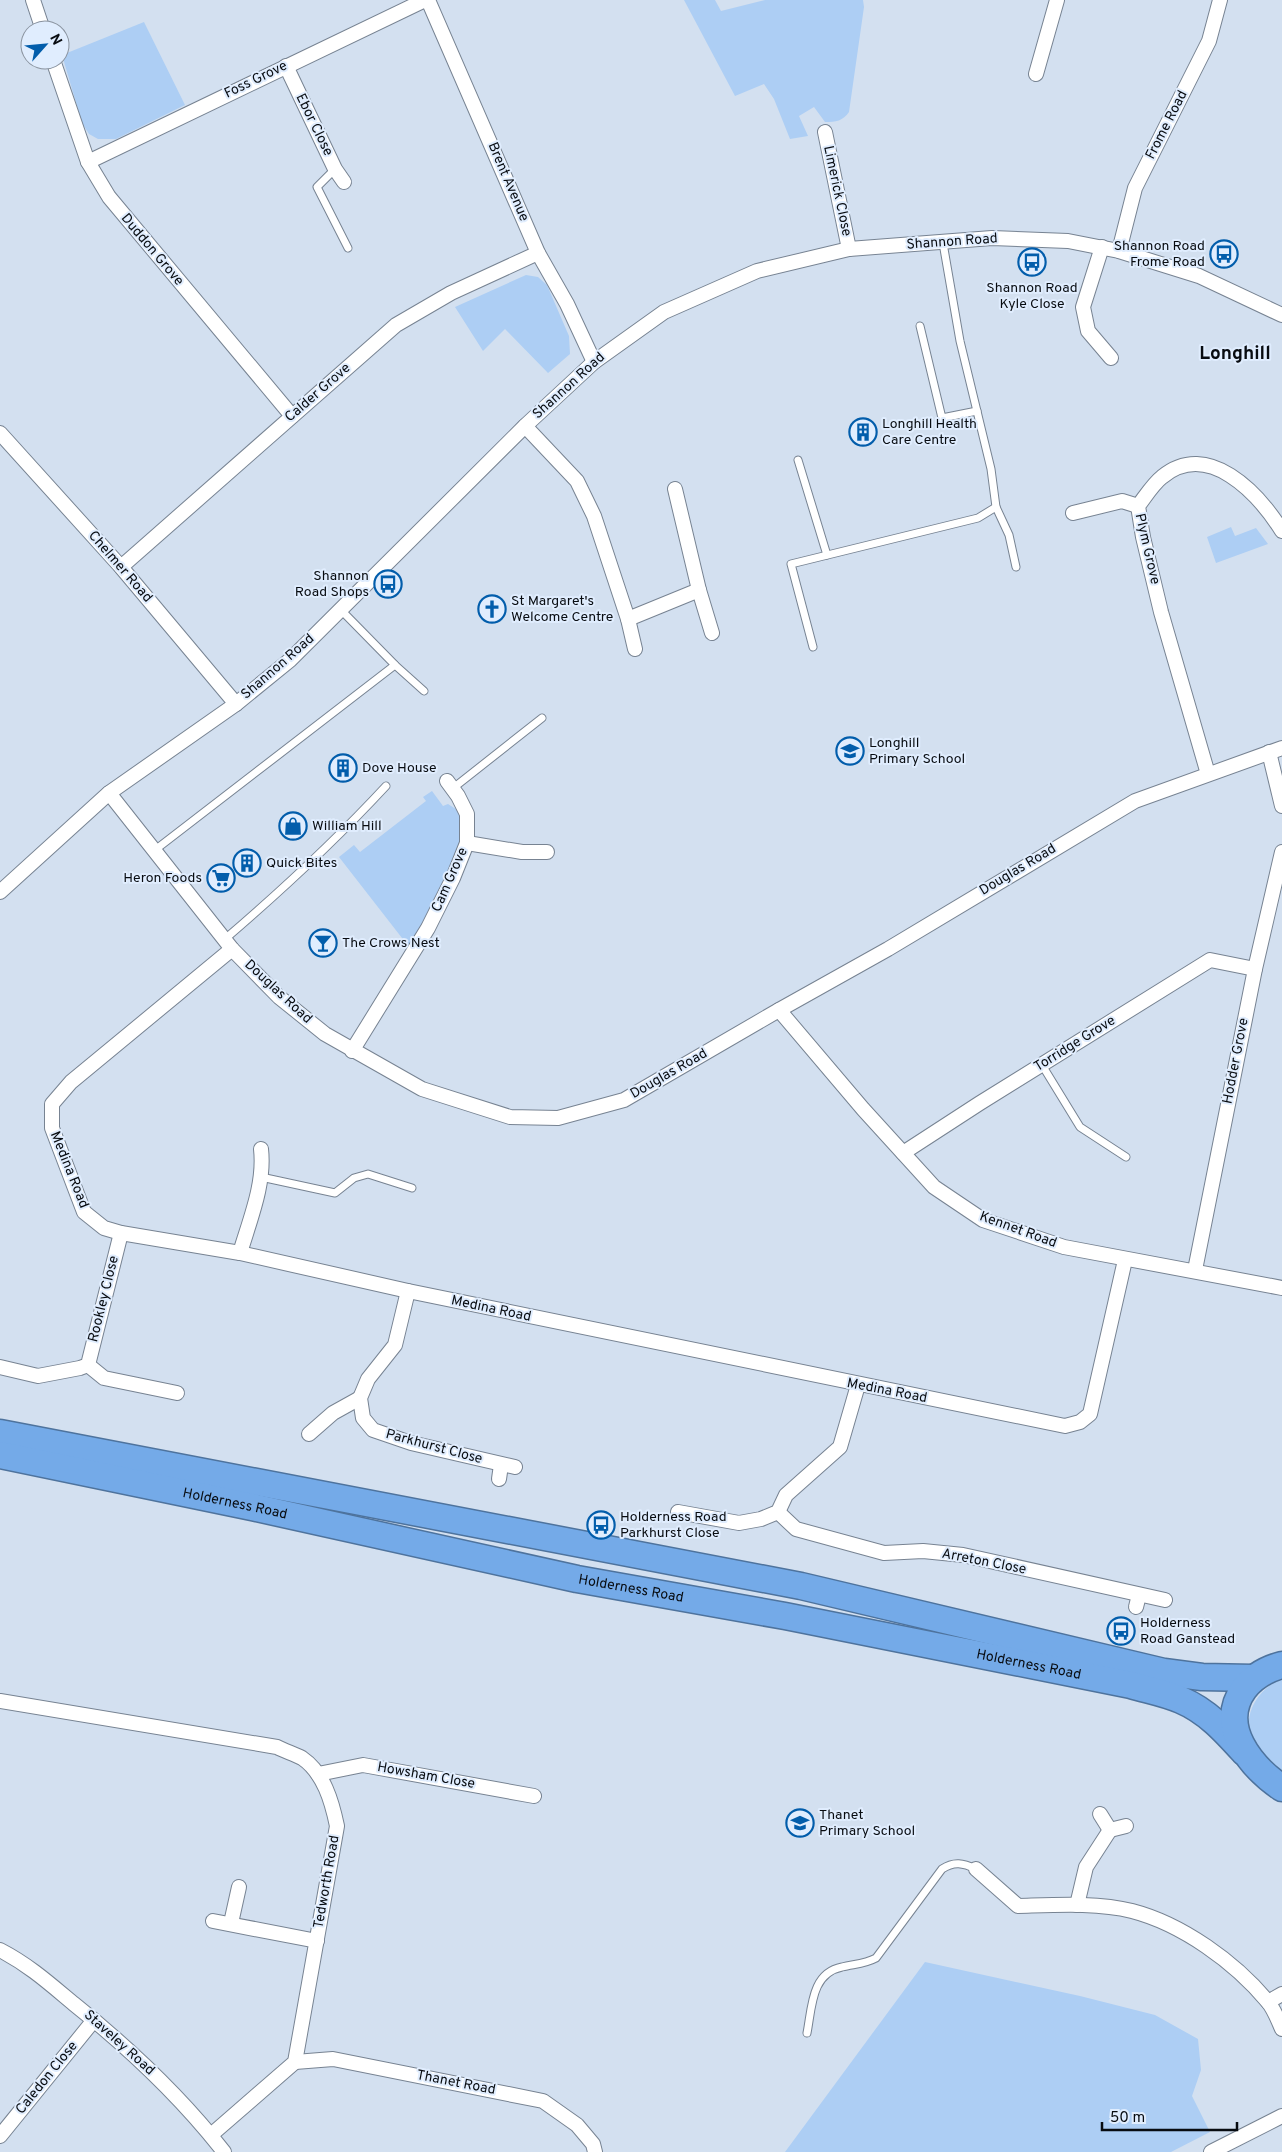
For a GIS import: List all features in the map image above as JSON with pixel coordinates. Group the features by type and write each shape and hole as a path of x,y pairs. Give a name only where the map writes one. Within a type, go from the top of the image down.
{"highway":[{"name":"Holderness Road","path":"0,1433 800,1586 1164,1672 1202,1677 1256,1676"},
{"name":"Holderness Road","path":"0,1455 252,1507 577,1579 785,1616 1132,1685 1179,1699 1215,1721 1272,1781 1282,1788"},
{"path":"1244,1752 1235,1730 1234,1714 1240,1695 1256,1676 1282,1666"}],"street":[{"path":"34,0 40,20"},
{"name":"Foss Grove","path":"88,162 426,0"},
{"name":"Brent Avenue","path":"426,0 538,253 567,304 594,362"},
{"path":"1036,74 1058,0"},
{"name":"Frome Road","path":"1119,251 1135,188 1209,41 1220,0"},
{"name":"Ebor Close","path":"286,66 335,169 344,182"},
{"name":"Duddon Grove","path":"56,70 88,162 108,197 292,416"},
{"name":"Limerick Close","path":"825,132 849,249"},
{"name":"Shannon Road","path":"0,892 109,793 236,704 290,660 525,426 594,362 664,312 757,271 849,249 992,238 1068,241 1119,251 1199,276 1282,315"},
{"path":"1102,247 1083,307 1088,331 1111,358"},
{"name":"Calder Grove","path":"121,567 396,325 451,293 538,253"},
{"path":"525,426 578,481 594,516 628,619 635,649"},
{"name":"Chelmer Road","path":"0,434 121,567 236,704"},
{"name":"Plym Grove","path":"1208,774 1162,612 1143,537 1138,506 1162,476 1184,465 1203,463 1225,472 1250,490 1282,531"},
{"path":"676,489 699,590 712,633"},
{"path":"1073,513 1122,502 1138,506"},
{"path":"628,619 699,590"},
{"path":"1275,750 1282,806"},
{"name":"Douglas Road","path":"109,793 228,944 279,997 325,1034 422,1089 510,1117 558,1118 624,1100 888,949 1135,801 1275,750"},
{"name":"Cam Grove","path":"352,1051 428,928 454,878 467,843 467,814 449,785"},
{"path":"467,843 522,852 547,852"},
{"name":"Hodder Grove","path":"1195,1270 1255,969 1278,886 1282,852"},
{"name":"Medina Road","path":"228,944 71,1082 52,1104 52,1128 84,1212 104,1228 121,1234 240,1253 408,1292 1065,1426 1080,1422 1090,1414 1125,1260"},
{"name":"Torridge Grove","path":"903,1153 1210,960 1255,969"},
{"name":"Kennet Road","path":"779,1010 934,1187 983,1220 1064,1247 1125,1260 1195,1270 1282,1288"},
{"path":"240,1253 261,1177 261,1149"},
{"name":"Rookley Close","path":"88,1365 121,1234"},
{"path":"309,1434 333,1413 360,1398 368,1379 395,1344 408,1292"},
{"path":"0,1367 38,1376 88,1365 104,1378 177,1393"},
{"path":"678,1512 738,1524 760,1519 778,1512 786,1495 840,1446 858,1385"},
{"name":"Parkhurst Close","path":"360,1398 363,1418 373,1430 500,1471 515,1467"},
{"name":"Arreton Close","path":"778,1512 796,1530 884,1553 922,1551 963,1555 1137,1601 1165,1600"},
{"path":"1256,1676 1282,1651"},
{"name":"Tedworth Road","path":"0,1700 277,1747 302,1759 318,1774 332,1800 337,1826 295,2062"},
{"name":"Howsham Close","path":"318,1774 362,1765 534,1796"},
{"path":"1100,1814 1110,1830"},
{"path":"1078,1904 1086,1867 1110,1830 1126,1826"},
{"path":"976,1869 1018,1906 1078,1904 1132,1911 1186,1932 1229,1964 1268,2002 1282,2029"},
{"path":"231,1923 238,1887"},
{"path":"213,1921 231,1923 317,1942"},
{"name":"Staveley Road","path":"0,1950 24,1963 94,2020 150,2070 211,2135 224,2152"},
{"path":"1268,2002 1282,1994"},
{"name":"Caledon Close","path":"0,2136 94,2020"},
{"name":"Thanet Road","path":"295,2062 333,2058 543,2101 577,2124 593,2144 595,2152"},
{"path":"211,2135 295,2062"},
{"path":"1211,2152 1282,2116"}],"lane":[{"path":"335,169 317,187 348,248"},
{"path":"943,243 960,341 991,469 996,507 1009,535 1016,566"},
{"path":"920,326 942,418 977,411"},
{"path":"798,460 828,555"},
{"path":"813,646 791,564 978,518 996,507"},
{"path":"340,609 395,665 424,691"},
{"path":"155,850 395,665"},
{"path":"449,785 542,718"},
{"path":"228,944 347,828 386,786"},
{"path":"1042,1065 1080,1127 1126,1157"},
{"path":"261,1177 335,1193 354,1178 368,1174 412,1188"},
{"path":"807,2033 816,1987 821,1978 830,1971 841,1967 868,1963 876,1958 942,1870 950,1864 958,1863 976,1869"}],"shaded area":[{"path":"684,0 715,0 721,11 765,0 863,0 864,7 849,112 839,120 825,122 814,107 799,116 808,136 790,139 774,99 764,84 735,96"},
{"path":"144,22 185,105 116,139 98,139 89,134 82,123 66,70 70,70 70,52"},
{"path":"526,275 538,277 547,285 569,336 570,354 548,373 505,329 483,351 455,307"},
{"path":"1231,527 1235,536 1256,528 1268,544 1216,563 1207,537"},
{"path":"432,791 443,806 448,804 459,811 462,828 460,846 448,882 409,947 339,857 354,845 360,852 426,801 423,797"},
{"path":"1282,1678 1282,1774 1264,1759 1252,1742 1249,1720 1251,1710 1263,1691"},
{"path":"925,1962 1080,1996 1155,2015 1198,2039 1201,2070 1192,2096 1210,2132 1171,2152 785,2152"}],"place":[{"name":"Shannon Road Frome Road","path":"1224,254"},
{"name":"Shannon Road Kyle Close","path":"1032,262"},
{"name":"Longhill Health Care Centre","path":"863,432"},
{"name":"Shannon Road Shops","path":"388,584"},
{"name":"St Margaret's Welcome Centre","path":"492,609"},
{"name":"Longhill Primary School","path":"850,751"},
{"name":"Dove House","path":"343,768"},
{"name":"William Hill","path":"293,826"},
{"name":"Quick Bites","path":"247,863"},
{"name":"Heron Foods","path":"221,878"},
{"name":"The Crows Nest","path":"323,943"},
{"name":"Holderness Road Parkhurst Close","path":"601,1525"},
{"name":"Holderness Road Ganstead","path":"1121,1631"},
{"name":"Thanet Primary School","path":"800,1823"}],"district":[{"name":"Longhill","path":"1235,354"}]}
